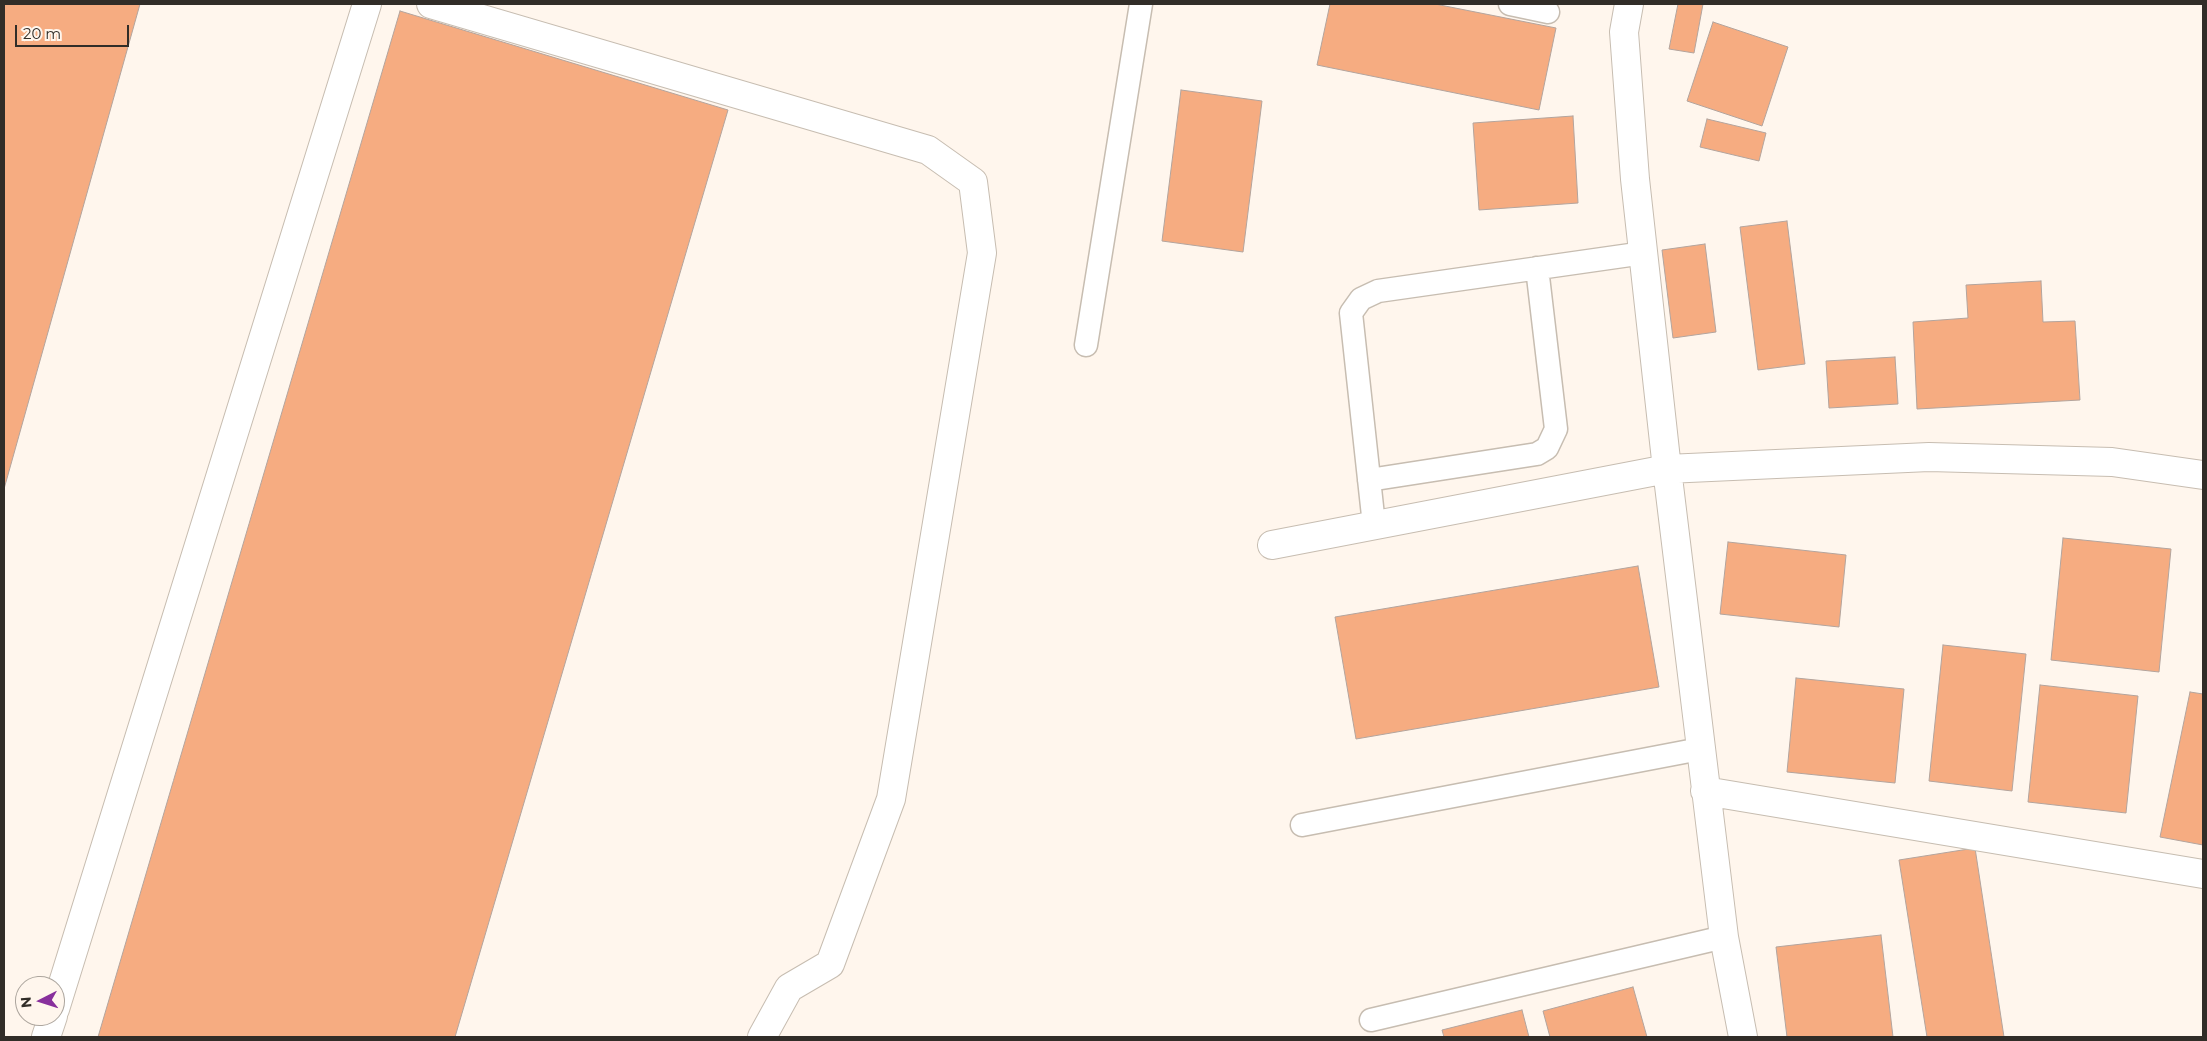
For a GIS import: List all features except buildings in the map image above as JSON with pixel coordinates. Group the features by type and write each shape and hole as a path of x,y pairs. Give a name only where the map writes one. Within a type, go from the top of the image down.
{"street":[{"path":"65,977 367,4"},
{"path":"431,4 928,150 973,182 982,253 891,799 830,964 789,988 762,1037"},
{"path":"1629,4 1624,32 1635,179 1667,469 1724,937 1743,1037"},
{"path":"1272,545 1667,469 1929,457 2112,462 2203,475"},
{"path":"1705,791 2203,874"}],"lane":[{"path":"1086,345 1141,4"},
{"path":"1510,4 1548,12"},
{"path":"1374,526 1351,314 1361,299 1378,291 1644,253"},
{"path":"1369,480 1537,454 1547,448 1556,429 1537,268"},
{"path":"1302,825 1700,749"},
{"path":"1371,1020 1724,937"}]}
